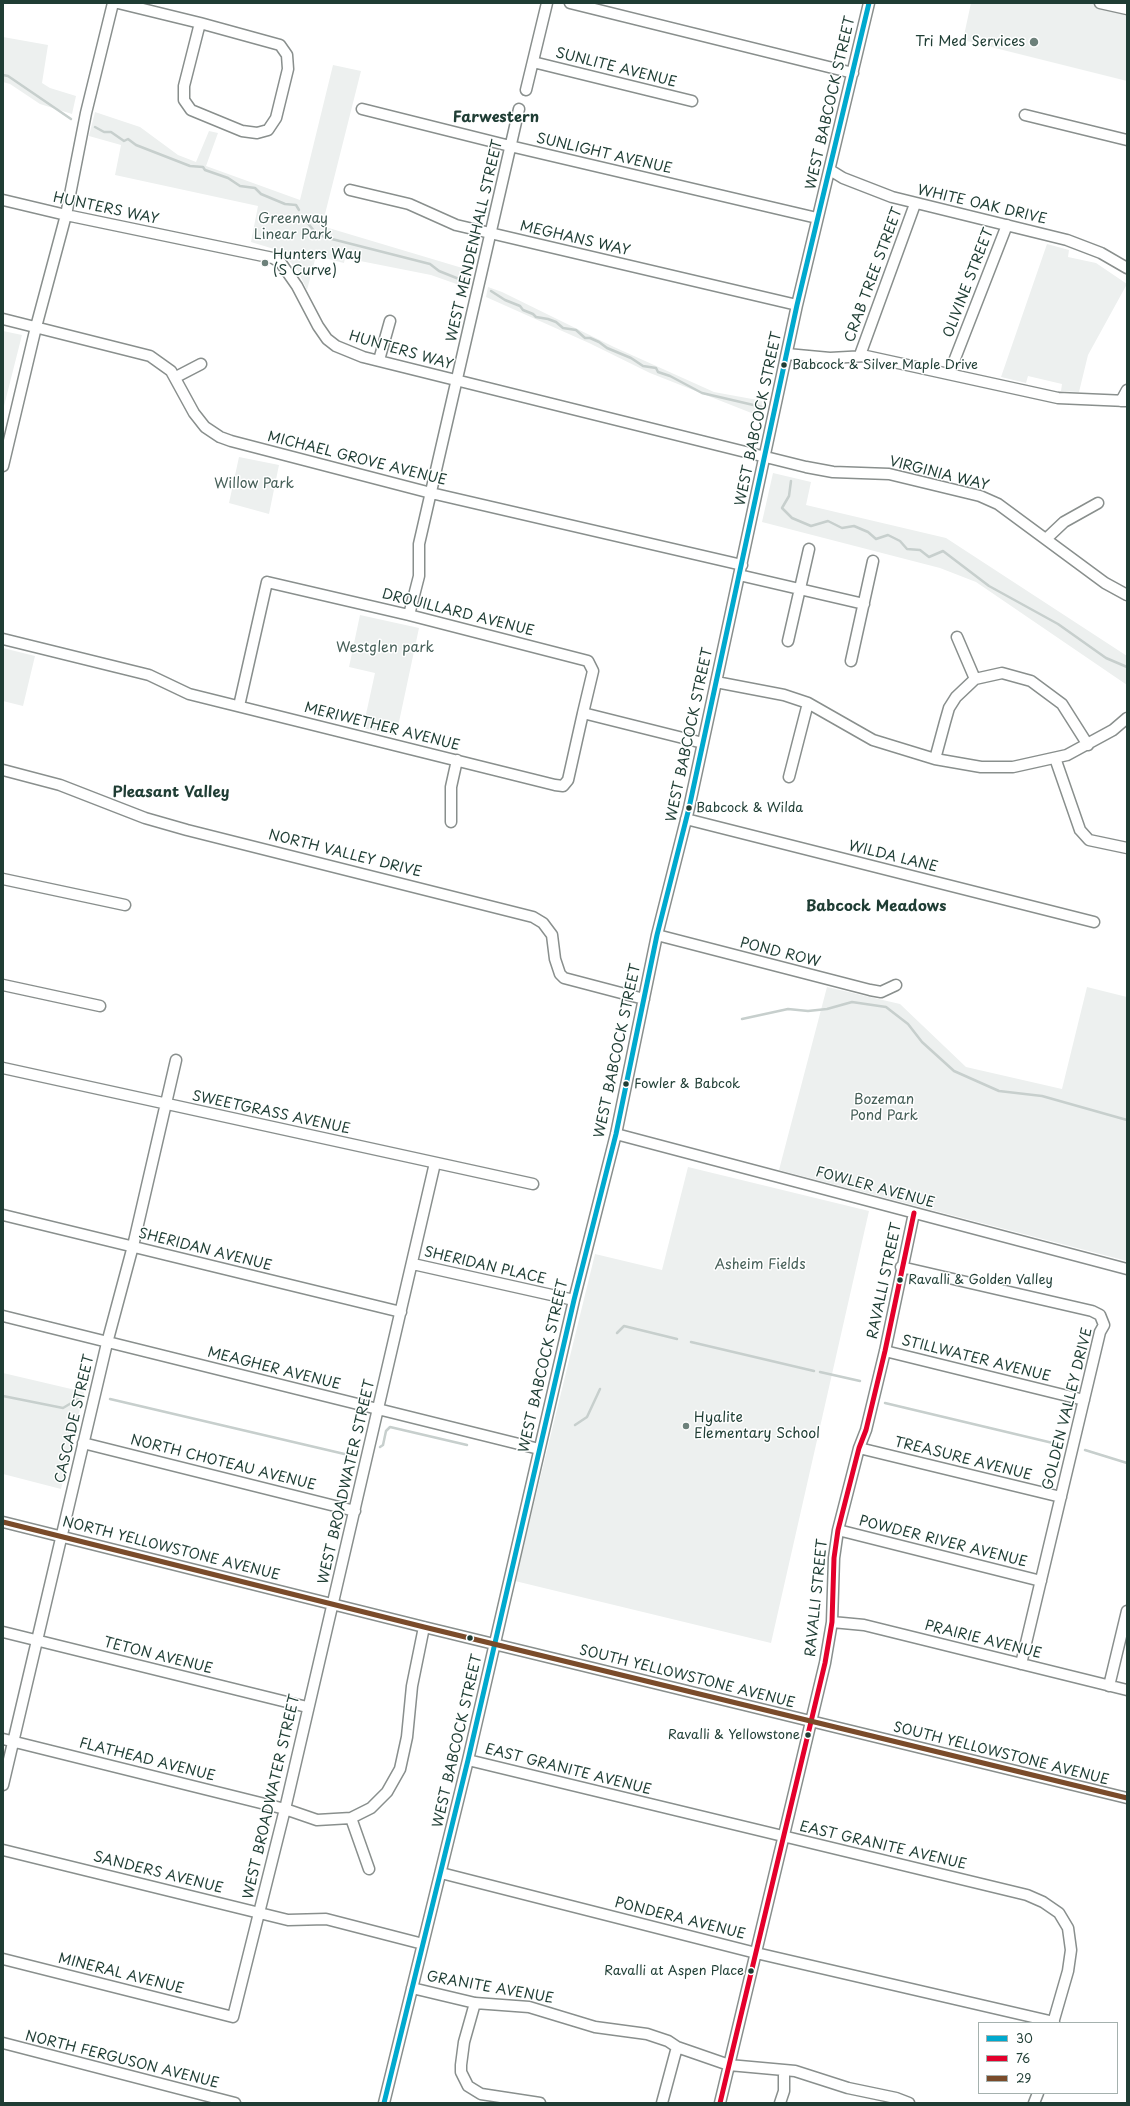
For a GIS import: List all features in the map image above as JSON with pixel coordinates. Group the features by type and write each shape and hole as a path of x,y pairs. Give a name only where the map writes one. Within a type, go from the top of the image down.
{"street":[{"path":"3,466 36,327 66,215 86,113 113,3"},
{"path":"118,3 200,23 280,45 287,55 288,69 276,118 268,130 257,134 242,131 191,110 184,100 184,86 200,23"},
{"path":"526,90 547,3"},
{"path":"570,3 853,73"},
{"name":"WEST BABCOCK STREET","path":"384,2103 468,1760 574,1300 616,1134 657,935 703,743 797,305 869,3"},
{"path":"1100,3 1121,6"},
{"name":"SUNLITE AVENUE","path":"533,62 692,101"},
{"name":"SUNLIGHT AVENUE","path":"362,109 510,146 818,218"},
{"name":"WEST MENDENHALL STREET","path":"409,615 419,576 419,544 432,493 519,109"},
{"path":"1025,115 1127,140"},
{"name":"WHITE OAK DRIVE","path":"830,170 868,189 915,204 1007,225 1084,246 1127,268"},
{"name":"MEGHANS WAY","path":"350,190 409,204 425,210 440,219 491,233 797,305"},
{"name":"HUNTERS WAY","path":"3,200 66,215 273,258 281,263 297,286 318,326 327,339 347,352 457,381 764,457"},
{"name":"CRAB TREE STREET","path":"860,355 915,204"},
{"name":"OLIVINE STREET","path":"950,374 1007,225"},
{"name":"MICHAEL GROVE AVENUE","path":"3,319 142,353 157,360 176,377 197,418 210,432 220,437 432,493 740,570 800,589 864,604"},
{"path":"379,360 390,321"},
{"path":"787,354 830,358 860,355 1058,398 1124,401 1127,390"},
{"path":"176,377 201,364"},
{"name":"VIRGINIA WAY","path":"764,457 833,472 889,474 980,496 998,504 1105,583 1127,595"},
{"path":"1046,539 1064,522 1098,503"},
{"path":"788,641 809,549"},
{"path":"851,661 873,561"},
{"name":"DROUILLARD AVENUE","path":"239,706 267,582 409,615 588,661 593,671 583,713"},
{"path":"957,637 975,679"},
{"name":"MERIWETHER AVENUE","path":"3,639 149,675 177,690 563,786 568,780 583,713"},
{"path":"935,759 949,708 962,691 975,679 1002,673 1031,681 1062,704 1088,745"},
{"path":"716,682 784,695 808,703 873,740 935,759 981,767 1013,767 1067,755 1114,730 1127,718"},
{"path":"789,777 808,703"},
{"path":"583,713 703,743"},
{"path":"1055,758 1080,830 1088,840 1127,848"},
{"path":"451,822 451,787 457,760"},
{"name":"NORTH VALLEY DRIVE","path":"3,770 60,785 145,818 188,830 533,917 543,923 552,935 555,959 560,974 564,978 582,984 644,999"},
{"name":"WILDA LANE","path":"686,819 1094,922"},
{"path":"3,879 125,905"},
{"name":"POND ROW","path":"657,935 870,990 881,992 896,985"},
{"path":"3,985 100,1006"},
{"name":"CASCADE STREET","path":"3,1785 8,1740 37,1640 176,1060"},
{"name":"SWEETGRASS AVENUE","path":"3,1068 533,1184"},
{"name":"FOWLER AVENUE","path":"616,1134 1127,1269"},
{"name":"WEST BROADWATER STREET","path":"233,2017 258,1912 285,1809 307,1707 379,1410 435,1163"},
{"name":"RAVALLI STREET","path":"720,2103 826,1663 832,1622 834,1558 838,1530 859,1448 866,1430 885,1351 901,1267 914,1213"},
{"name":"SHERIDAN AVENUE","path":"3,1215 401,1312"},
{"name":"SHERIDAN PLACE","path":"413,1264 574,1300"},
{"name":"GOLDEN VALLEY DRIVE","path":"901,1267 1092,1312 1100,1315 1104,1325 1100,1332 1021,1664"},
{"name":"MEAGHER AVENUE","path":"3,1316 539,1449"},
{"name":"STILLWATER AVENUE","path":"885,1351 1084,1400"},
{"name":"NORTH CHOTEAU AVENUE","path":"83,1443 355,1511"},
{"name":"TREASURE AVENUE","path":"859,1448 1061,1497"},
{"name":"NORTH YELLOWSTONE AVENUE","path":"3,1522 333,1604"},
{"name":"POWDER RIVER AVENUE","path":"838,1530 1041,1581"},
{"name":"SOUTH YELLOWSTONE AVENUE","path":"333,1604 1127,1798"},
{"path":"1109,1686 1127,1612"},
{"name":"PRAIRIE AVENUE","path":"832,1622 864,1625 1127,1690"},
{"path":"369,1869 350,1818 371,1808 387,1792 400,1769 407,1737 412,1686 424,1627"},
{"name":"TETON AVENUE","path":"3,1632 307,1707"},
{"name":"FLATHEAD AVENUE","path":"8,1740 285,1809 317,1820 350,1818"},
{"name":"EAST GRANITE AVENUE","path":"468,1760 1027,1895 1043,1902 1059,1913 1068,1928 1071,1950 1068,1971 1054,2022"},
{"name":"SANDERS AVENUE","path":"3,1850 288,1920 326,1919 423,1944"},
{"name":"PONDERA AVENUE","path":"441,1873 756,1952 1054,2022"},
{"name":"MINERAL AVENUE","path":"3,1959 233,2017"},
{"name":"GRANITE AVENUE","path":"412,1988 475,2003 529,2006 595,2027 647,2034 668,2041 677,2047 729,2065 784,2070 819,2078 860,2091 896,2098 909,2103"},
{"path":"475,2003 464,2042 461,2065 461,2072 468,2086 481,2094 519,2098 540,2103"},
{"name":"NORTH FERGUSON AVENUE","path":"3,2043 215,2101 235,2103"},
{"path":"662,2103 677,2047"},
{"path":"780,2103 784,2091 784,2070"}],"shaded area":[{"path":"971,3 1127,3 1127,81 963,40"},
{"path":"3,37 48,45 42,83 50,88 76,96 72,114 40,104 10,84 3,82"},
{"name":"Greenway Linear Park","path":"333,65 361,71 322,226 469,270 465,287 431,275 345,258 344,263 316,256 307,290 298,271 282,253 251,242 258,206 115,175 121,145 89,136 95,112 140,127 178,155 196,162 209,131 218,133 206,166 300,200"},
{"path":"1047,244 1069,250 1068,257 1096,263 1127,284 1088,355 1079,392 1061,391 1062,384 1028,376 1026,383 1001,377"},
{"path":"488,287 502,292 614,347 714,392 763,401 759,416 650,373 589,343 486,297"},
{"path":"3,331 22,335 3,410"},
{"name":"Willow Park","path":"239,457 279,465 269,514 229,503"},
{"path":"773,473 811,482 806,505 946,538 1127,656 1127,685 976,582 940,568 762,522"},
{"name":"Westglen park","path":"360,615 419,628 396,736 363,728 375,673 349,667"},
{"path":"3,648 35,656 23,706 3,701"},
{"name":"Bozeman Pond Park","path":"827,987 900,1004 966,1067 1062,1089 1087,987 1127,997 1127,1261 779,1170"},
{"name":"Hyalite Elementary School","path":"688,1167 869,1211 771,1643 515,1581 595,1254 662,1270"},
{"path":"3,1373 84,1392 61,1489 3,1474"}],"waterway":[{"path":"3,75 8,76 71,119"},
{"path":"95,127 104,132 111,132 124,141 128,139 136,145 190,166 203,167 205,170 228,178 240,186 255,188 261,194 285,204 296,205 299,210"},
{"path":"304,218 314,231 324,237 430,264 439,271 464,281"},
{"path":"491,291 505,300 520,306 523,310 533,314 536,317 556,322 563,328 576,330 585,338 590,338 599,342 607,348 631,358 643,366 656,368 658,372 670,376 702,393 762,407"},
{"path":"791,481 789,496 782,508 792,518 811,526 828,521 842,528 854,526 868,532 876,539 888,535 900,541 907,549 920,550 929,557 943,551 989,586 1058,624 1106,658 1127,667"},
{"path":"742,1019 788,1009 808,1011 827,1009 852,1002 886,1007 908,1024 922,1042 954,1071 999,1091 1042,1096 1127,1120"},
{"path":"617,1333 624,1326 677,1339"},
{"path":"691,1342 814,1371"},
{"path":"820,1372 860,1381"},
{"path":"575,1425 587,1417 600,1389"},
{"path":"3,1396 63,1408 78,1399"},
{"path":"110,1399 353,1456"},
{"path":"885,1403 1057,1444"},
{"path":"380,1447 383,1445 386,1431 390,1427 467,1445"},
{"path":"1085,1450 1127,1463"}],"transit line":[{"name":"30","path":"384,2103 468,1760 574,1300 616,1134 657,935 689,808 797,305 869,3"},
{"name":"76","path":"720,2103 825,1663 832,1622 834,1558 838,1530 859,1448 866,1430 885,1351 914,1213"},
{"name":"29","path":"3,1522 424,1627 1127,1798"}],"place":[{"name":"Tri Med Services","path":"1034,42"},
{"name":"Hunters Way (S Curve)","path":"265,263"},
{"name":"Babcock & Silver Maple Drive","path":"784,365"},
{"name":"Babcock & Wilda","path":"689,808"},
{"name":"Fowler & Babcok","path":"626,1084"},
{"name":"Ravalli & Golden Valley","path":"900,1280"},
{"name":"Hyalite Elementary School","path":"686,1426"},
{"name":"Ravalli & Yellowstone","path":"808,1735"},
{"name":"Ravalli at Aspen Place","path":"751,1971"}],"district":[{"name":"Farwestern","path":"496,118"},
{"name":"Pleasant Valley","path":"171,793"},
{"name":"Babcock Meadows","path":"876,907"}],"park label":[{"name":"Asheim Fields","path":"760,1265"}]}
